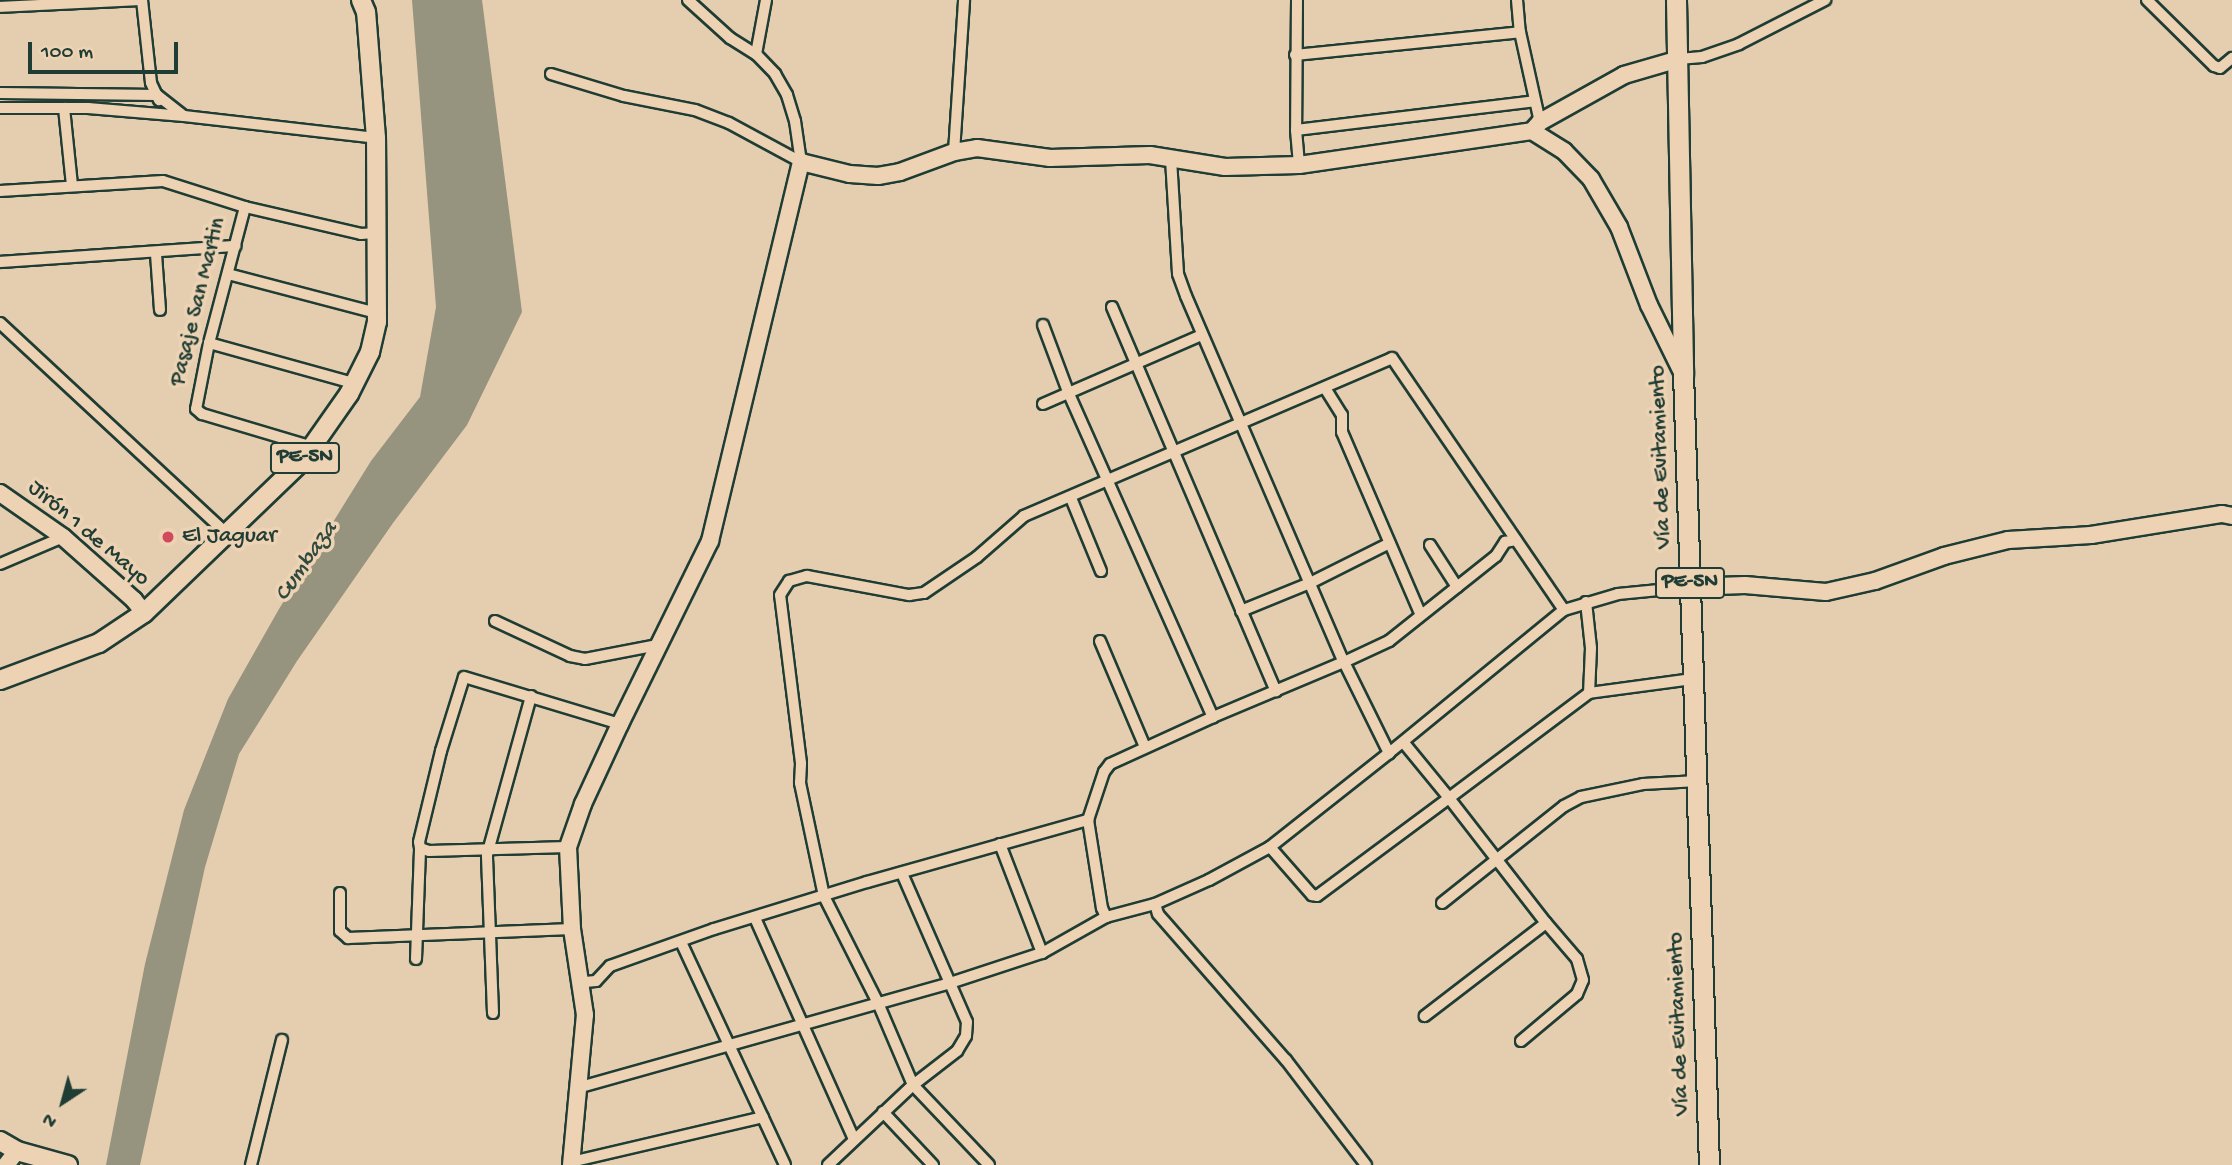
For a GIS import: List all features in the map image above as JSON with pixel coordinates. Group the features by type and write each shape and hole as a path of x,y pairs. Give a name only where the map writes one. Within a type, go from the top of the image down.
{"highway":[{"name":"Vía de Evitamiento","path":"1676,0 1683,373 1709,1165"}],"main road":[{"name":"PE-5N","path":"0,680 99,643 144,613 228,535 313,447 370,352 377,313 376,138 366,12 361,0"},
{"name":"PE-5N","path":"371,94 378,56 379,30 375,0"},
{"path":"0,1141 12,1158 63,1164"}],"street":[{"path":"0,7 59,1 141,0 151,83 164,116"},
{"path":"688,0 730,38 756,54 775,74 787,95 795,121 801,162 710,541 620,724 583,804 568,848 572,929 585,1015 571,1164 763,1117"},
{"path":"756,54 766,0"},
{"path":"954,152 964,0"},
{"path":"1297,0 1295,55 1299,165"},
{"path":"1517,0 1536,126 1591,179 1619,228 1649,304 1683,373"},
{"path":"551,74 624,96 695,110 729,123 801,162 840,172 878,176 900,172 954,152 998,148 1049,158 1150,155 1225,167 1299,165 1536,126 1624,75 1679,59 1702,57 1739,44 1825,0"},
{"path":"2147,0 2214,66 2220,68 2232,58"},
{"path":"1295,55 1520,32"},
{"path":"0,93 157,95 184,116"},
{"path":"1296,130 1534,101"},
{"path":"0,108 89,107 376,138"},
{"path":"64,108 72,186"},
{"path":"1171,159 1178,274 1310,583 1389,753"},
{"path":"0,191 163,181 245,207 361,234 377,233"},
{"name":"Pasaje San Martin","path":"245,207 209,342 196,408 202,414 313,447"},
{"path":"0,262 156,254 235,246"},
{"path":"156,254 160,310"},
{"path":"228,274 377,313"},
{"path":"1112,307 1276,691"},
{"path":"0,323 228,535"},
{"path":"1043,325 1107,482 1213,717"},
{"path":"1043,404 1202,335"},
{"path":"209,342 353,383"},
{"path":"989,1165 913,1085 878,1003 824,896 800,783 801,762 780,595 789,581 807,576 909,595 924,593 977,557 1024,516 1392,359 1564,610"},
{"path":"1325,388 1342,415 1342,432 1420,613"},
{"name":"Jirón 1 de Mayo","path":"0,493 63,537 134,600 144,613"},
{"path":"1071,498 1101,571"},
{"path":"577,1088 950,983 1042,953 1106,917 1155,904 1209,880 1270,847 1404,743 1564,610 1586,602 1618,594 1690,587 1745,585 1825,592 1875,581 1944,556 2008,540 2091,535 2222,514 2232,516"},
{"path":"0,564 63,537"},
{"path":"1106,917 1102,908 1088,820 1107,768 1145,747 1389,641 1420,613 1496,556 1505,542 1516,540"},
{"path":"1241,611 1310,583 1390,543"},
{"path":"1430,545 1457,587"},
{"path":"1586,602 1591,648 1589,693"},
{"path":"495,621 570,656 585,659 659,645"},
{"path":"1100,641 1145,747"},
{"path":"416,959 415,933 421,848 419,842 441,751 464,677 620,724"},
{"path":"1270,847 1312,895 1317,896 1589,693 1693,679"},
{"path":"493,1013 487,855 531,696"},
{"path":"1404,743 1577,959 1583,980 1577,994 1521,1041"},
{"path":"1442,903 1564,806 1581,797 1596,791 1643,784 1698,781"},
{"path":"579,978 585,982 596,981 610,966 681,942 824,896 1088,820"},
{"path":"1000,844 1042,953"},
{"path":"421,848 429,851 568,848"},
{"path":"830,1164 913,1085 957,1051 967,1036 967,1022 902,873"},
{"path":"340,893 340,931 344,936 572,929"},
{"path":"1155,904 1158,914 1286,1059 1366,1165"},
{"path":"755,918 854,1139"},
{"path":"1425,1016 1546,923"},
{"path":"681,942 785,1165"},
{"path":"251,1165 282,1040"},
{"path":"883,1112 933,1165"}],"shaded area":[{"path":"412,0 482,0 522,312 467,425 393,523 297,661 239,754 205,867 140,1165 106,1165 145,964 184,810 228,699 279,609 371,461 420,397 436,307"}],"place":[{"name":"El Jaguar","path":"168,537"}],"water label":[{"name":"Cumbaza","path":"307,562"}]}
